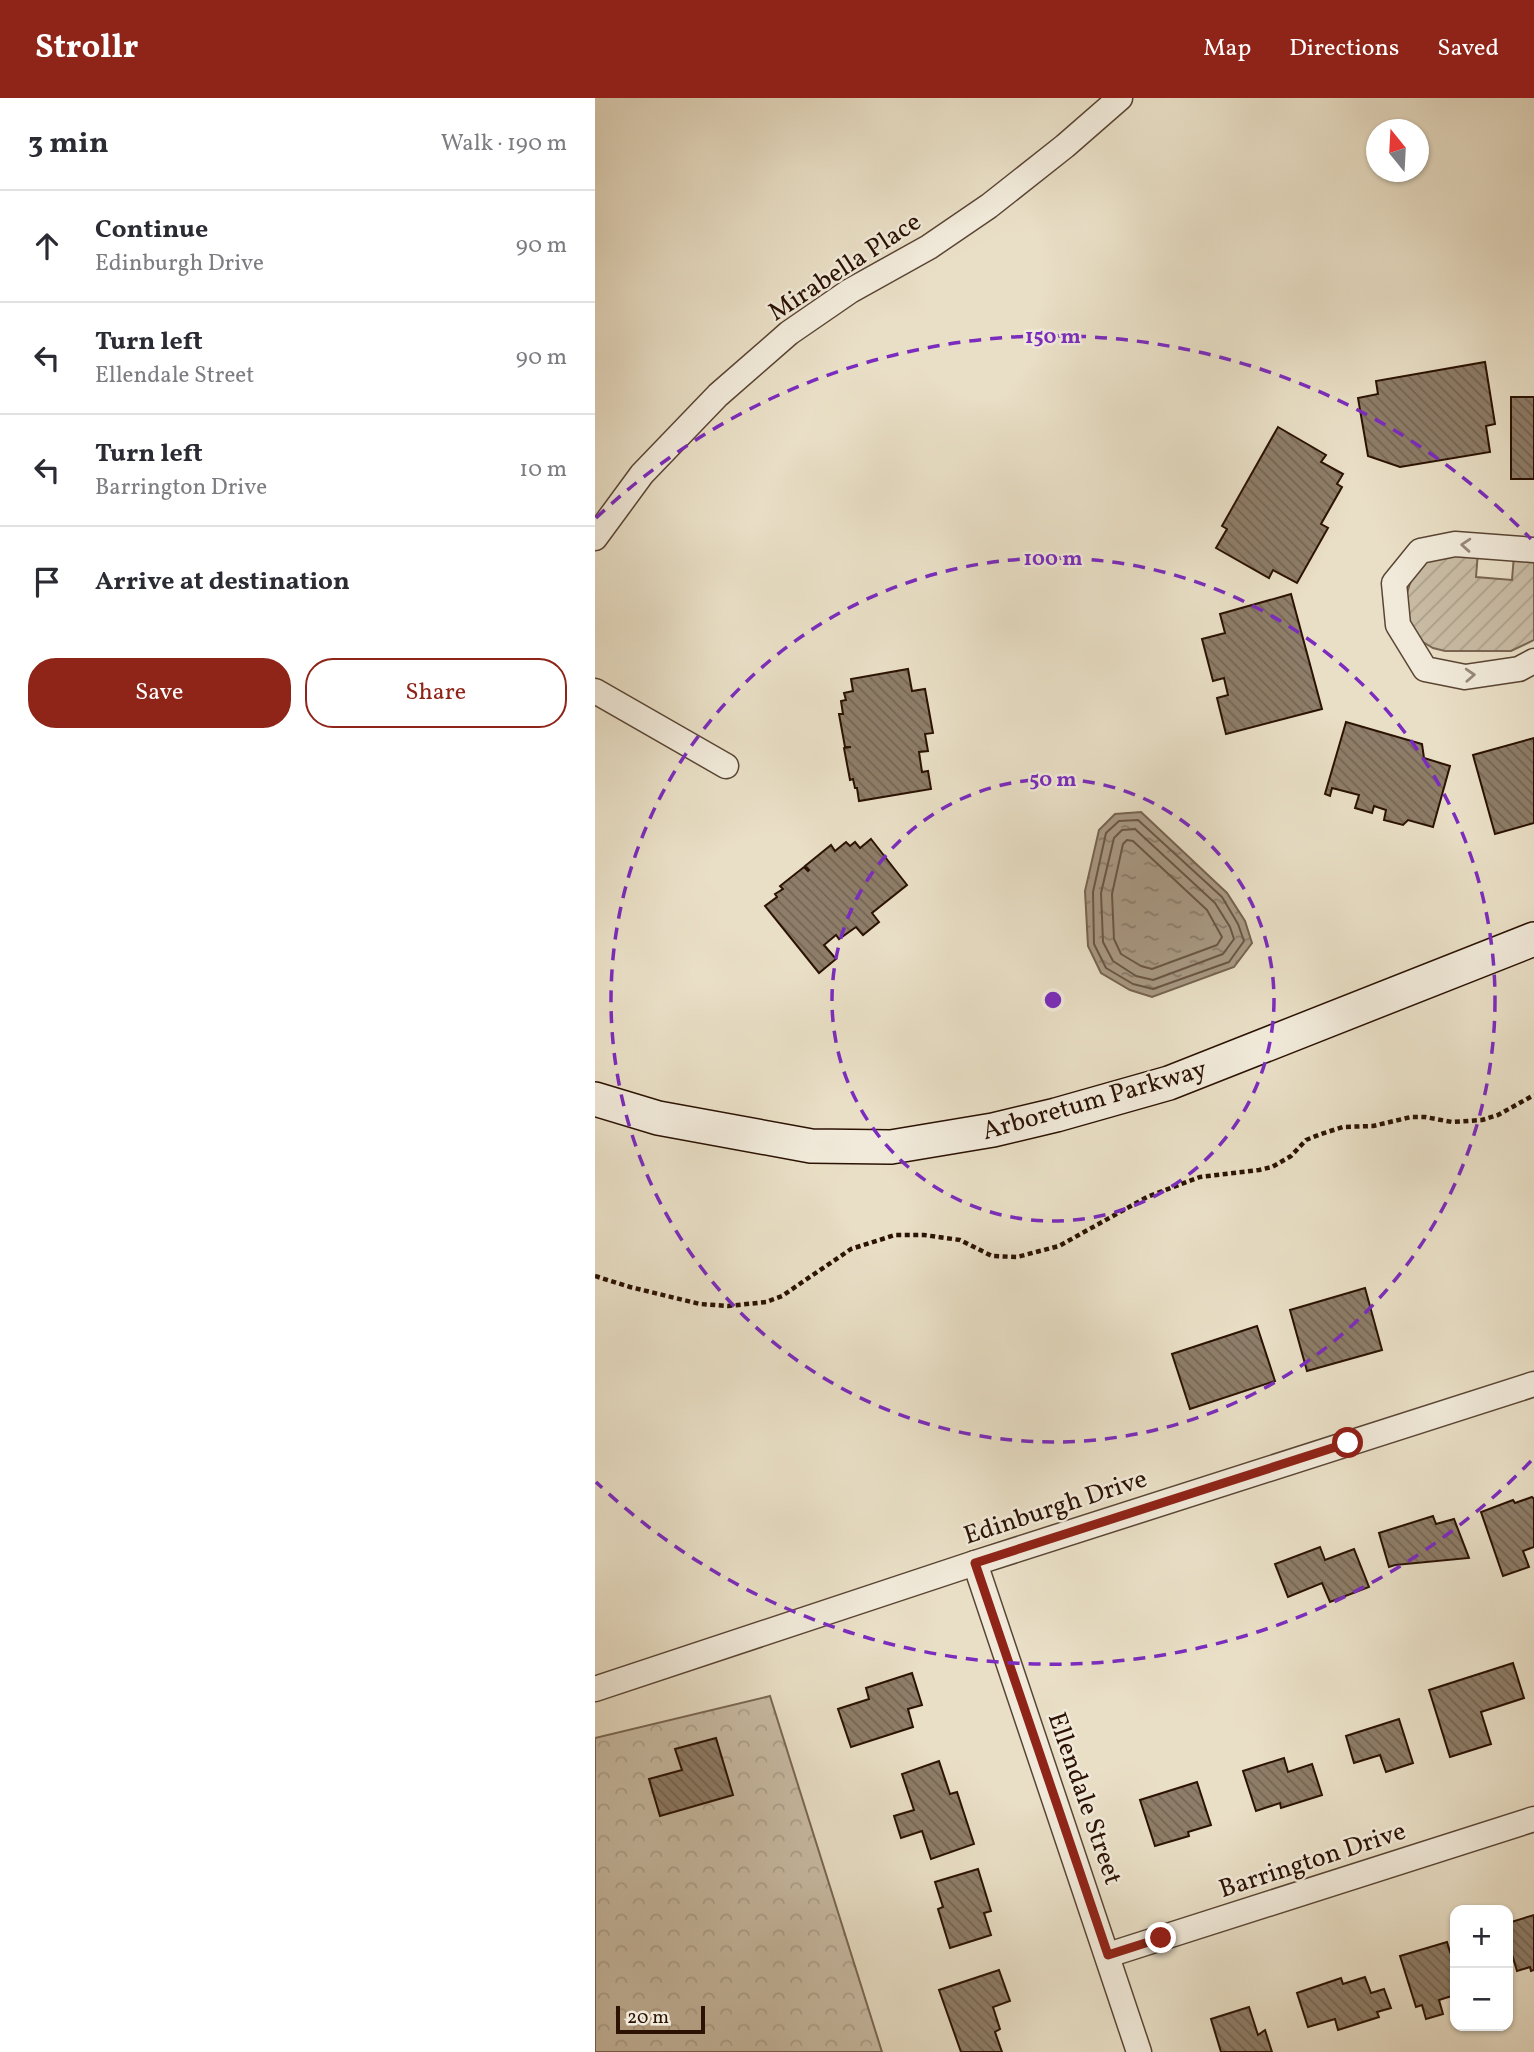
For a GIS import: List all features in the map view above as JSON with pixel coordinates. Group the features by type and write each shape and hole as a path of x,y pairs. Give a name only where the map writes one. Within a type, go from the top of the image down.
{"street":[{"name":"Mirabella Place","path":"595,538 642,474 718,395 789,333 850,291 929,247 989,206 1120,98"},
{"path":"1534,550 1455,544 1420,551 1394,583 1398,625 1425,669 1465,677 1519,669 1534,661"},
{"path":"595,691 726,766"},
{"name":"Arboretum Parkway","path":"595,1099 658,1118 811,1146 891,1147 993,1130 1169,1083 1534,939"},
{"name":"Edinburgh Drive","path":"595,1689 975,1563 1534,1384"},
{"name":"Ellendale Street","path":"975,1563 1139,2052"},
{"name":"Barrington Drive","path":"1108,1955 1534,1819"}],"path":[{"path":"595,1276 700,1304 728,1306 766,1302 782,1296 851,1249 895,1235 924,1235 960,1240 992,1256 1017,1257 1059,1246 1147,1196 1200,1177 1272,1167 1291,1156 1306,1140 1321,1133 1343,1127 1373,1126 1411,1118 1425,1117 1452,1122 1482,1120 1498,1115 1534,1095"}],"green space":[{"path":"1478,552 1476,577 1512,580 1514,555 1534,557 1534,640 1511,651 1445,651 1433,648 1423,642 1408,622 1406,596 1414,571 1432,557"},
{"path":"770,1696 882,2052 595,2052 595,1738"}],"water":[{"path":"1141,812 1227,893 1245,921 1252,943 1234,967 1152,997 1130,990 1101,973 1088,946 1085,891 1099,830 1115,814"}],"building":[{"path":"1485,362 1495,424 1486,426 1490,452 1400,467 1368,456 1358,398 1378,394 1376,381"},
{"path":"1511,397 1534,397 1534,479 1511,479"},
{"path":"1278,427 1326,455 1321,462 1343,474 1337,484 1342,487 1321,524 1328,528 1297,583 1273,570 1269,578 1216,548 1227,529 1222,526"},
{"path":"1291,594 1322,709 1226,734 1217,698 1228,695 1224,678 1213,681 1202,639 1225,633 1220,614"},
{"path":"908,669 912,691 925,689 933,733 925,734 928,751 919,752 922,772 928,771 931,789 859,801 857,788 853,779 850,780 844,748 851,747 845,747 839,714 843,714 841,701 846,700 844,693 853,691 851,679"},
{"path":"1346,722 1422,744 1424,758 1450,766 1433,827 1408,820 1403,825 1384,820 1386,810 1374,806 1372,813 1355,808 1359,795 1332,788 1330,796 1325,794"},
{"path":"1534,738 1534,823 1495,834 1473,755"},
{"path":"871,839 907,885 872,913 879,922 863,935 856,927 839,939 836,935 824,945 836,959 819,973 765,906 783,889 780,886 804,867 808,871 805,866 831,845 835,851 846,842 850,846 855,842 860,848"},
{"path":"1365,1288 1382,1350 1307,1371 1290,1310"},
{"path":"1257,1326 1275,1381 1190,1409 1172,1354"},
{"path":"1532,1497 1534,1547 1523,1551 1529,1567 1503,1576 1481,1512 1513,1500 1515,1503"},
{"path":"1433,1516 1436,1524 1454,1519 1469,1558 1389,1567 1379,1533"},
{"path":"1320,1547 1325,1560 1354,1549 1369,1587 1330,1602 1322,1583 1288,1597 1275,1564"},
{"path":"1513,1663 1524,1698 1481,1712 1491,1744 1450,1757 1429,1690"},
{"path":"912,1673 922,1705 908,1709 913,1727 851,1747 838,1709 869,1699 866,1688"},
{"path":"1399,1719 1413,1763 1386,1772 1380,1755 1354,1763 1346,1736"},
{"path":"716,1738 733,1795 660,1816 649,1779 682,1770 675,1749"},
{"path":"1284,1758 1288,1772 1312,1764 1322,1795 1281,1808 1280,1803 1256,1811 1243,1771"},
{"path":"939,1761 950,1794 957,1792 974,1844 931,1859 922,1831 901,1838 894,1816 914,1810 902,1774"},
{"path":"1197,1782 1211,1825 1188,1832 1189,1836 1155,1846 1140,1800"},
{"path":"978,1869 991,1911 984,1913 991,1935 950,1948 938,1909 943,1907 935,1882"},
{"path":"1534,1915 1534,1970 1531,1971 1530,1967 1517,1971 1513,1958 1513,1921"},
{"path":"1447,1942 1450,1952 1450,1997 1439,2000 1443,2014 1426,2019 1422,2005 1416,2007 1400,1956"},
{"path":"999,1970 1010,2001 993,2007 1000,2029 995,2032 1002,2052 961,2052 939,1990"},
{"path":"1365,1977 1371,1993 1384,1989 1391,2008 1377,2012 1379,2017 1338,2030 1335,2019 1308,2027 1297,1993 1341,1978 1343,1984"},
{"path":"1249,2007 1258,2035 1265,2030 1272,2052 1221,2052 1211,2019"}],"route":[{"path":"1161,1938 1108,1955 975,1563 1348,1443"}]}
